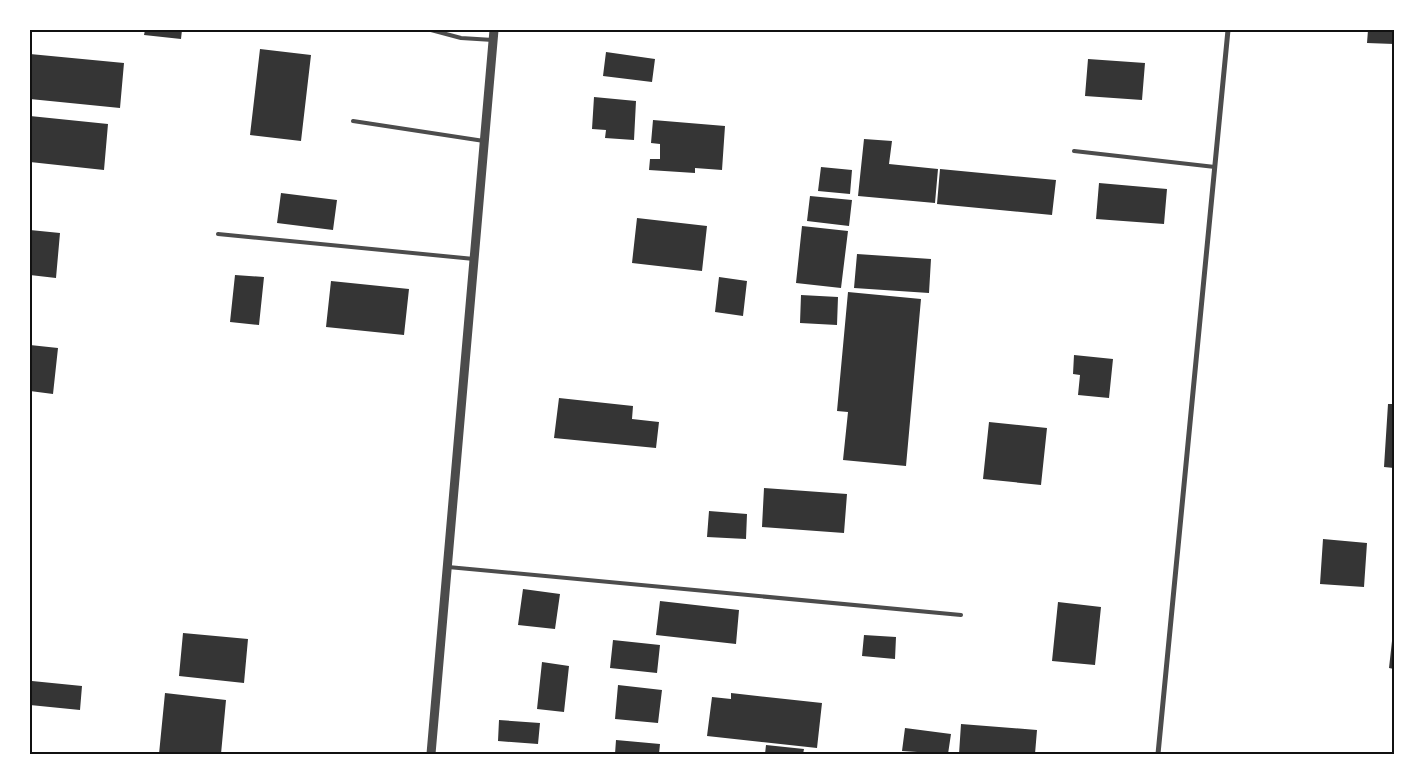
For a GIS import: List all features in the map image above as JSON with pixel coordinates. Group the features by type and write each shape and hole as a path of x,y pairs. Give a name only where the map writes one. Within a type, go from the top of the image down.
{"street":[{"path":"1158,754 1228,30"},
{"path":"431,754 494,35"}],"lane":[{"path":"431,30 461,38 494,35"},
{"path":"353,121 484,141"},
{"path":"1074,151 1215,166"},
{"path":"218,234 474,259"},
{"path":"448,567 961,615"}],"building":[{"path":"145,30 182,30 181,39 144,35"},
{"path":"1368,30 1394,30 1394,44 1367,43"},
{"path":"260,49 311,55 301,141 250,135"},
{"path":"606,52 655,59 652,82 603,76"},
{"path":"30,54 124,63 120,108 30,99"},
{"path":"1088,59 1145,63 1142,100 1085,96"},
{"path":"594,97 636,101 634,140 605,138 606,130 592,129"},
{"path":"30,116 108,124 104,170 30,162"},
{"path":"653,120 725,126 722,170 695,168 695,173 649,170 650,159 660,159 660,144 651,143"},
{"path":"864,139 892,141 889,164 938,169 935,203 858,196"},
{"path":"821,167 852,170 850,194 818,191"},
{"path":"940,169 1056,180 1052,215 937,204"},
{"path":"1099,183 1167,189 1164,224 1096,219"},
{"path":"281,193 337,200 333,230 277,223"},
{"path":"810,196 852,200 849,226 807,221"},
{"path":"637,218 707,226 702,271 632,263"},
{"path":"802,226 848,231 841,288 796,283"},
{"path":"30,230 60,233 56,278 30,275"},
{"path":"857,254 931,259 929,293 854,288"},
{"path":"235,275 264,277 259,325 230,322"},
{"path":"719,277 747,281 743,316 715,312"},
{"path":"331,281 409,289 404,335 326,327"},
{"path":"848,292 921,299 906,466 843,460 848,412 837,411"},
{"path":"801,295 838,297 837,325 800,323"},
{"path":"30,345 58,348 53,394 30,391"},
{"path":"1074,355 1113,359 1109,398 1078,395 1080,375 1073,374"},
{"path":"559,398 633,406 632,419 659,422 656,448 554,438"},
{"path":"1388,404 1394,404 1394,468 1384,467"},
{"path":"989,422 1047,428 1041,485 983,479"},
{"path":"764,488 847,494 844,533 762,527"},
{"path":"709,511 747,514 746,539 707,537"},
{"path":"1323,539 1367,543 1364,587 1320,584"},
{"path":"523,589 560,594 555,629 518,625"},
{"path":"660,601 739,610 736,644 656,635"},
{"path":"1058,602 1101,607 1095,665 1052,661"},
{"path":"183,633 248,639 244,683 179,676"},
{"path":"864,635 896,637 895,659 862,656"},
{"path":"613,640 660,645 657,673 610,668"},
{"path":"1392,641 1394,641 1394,669 1389,668"},
{"path":"542,662 569,666 564,712 537,709"},
{"path":"32,681 82,686 80,710 30,705"},
{"path":"618,685 662,690 658,723 615,719"},
{"path":"165,693 226,700 221,754 159,754"},
{"path":"731,693 822,703 817,748 707,736 712,697 731,699"},
{"path":"499,720 540,723 538,744 498,741"},
{"path":"961,724 1037,730 1035,754 959,754"},
{"path":"905,728 951,734 948,754 902,751"},
{"path":"616,740 660,744 659,754 615,754"},
{"path":"766,745 804,749 803,754 765,754"}]}
